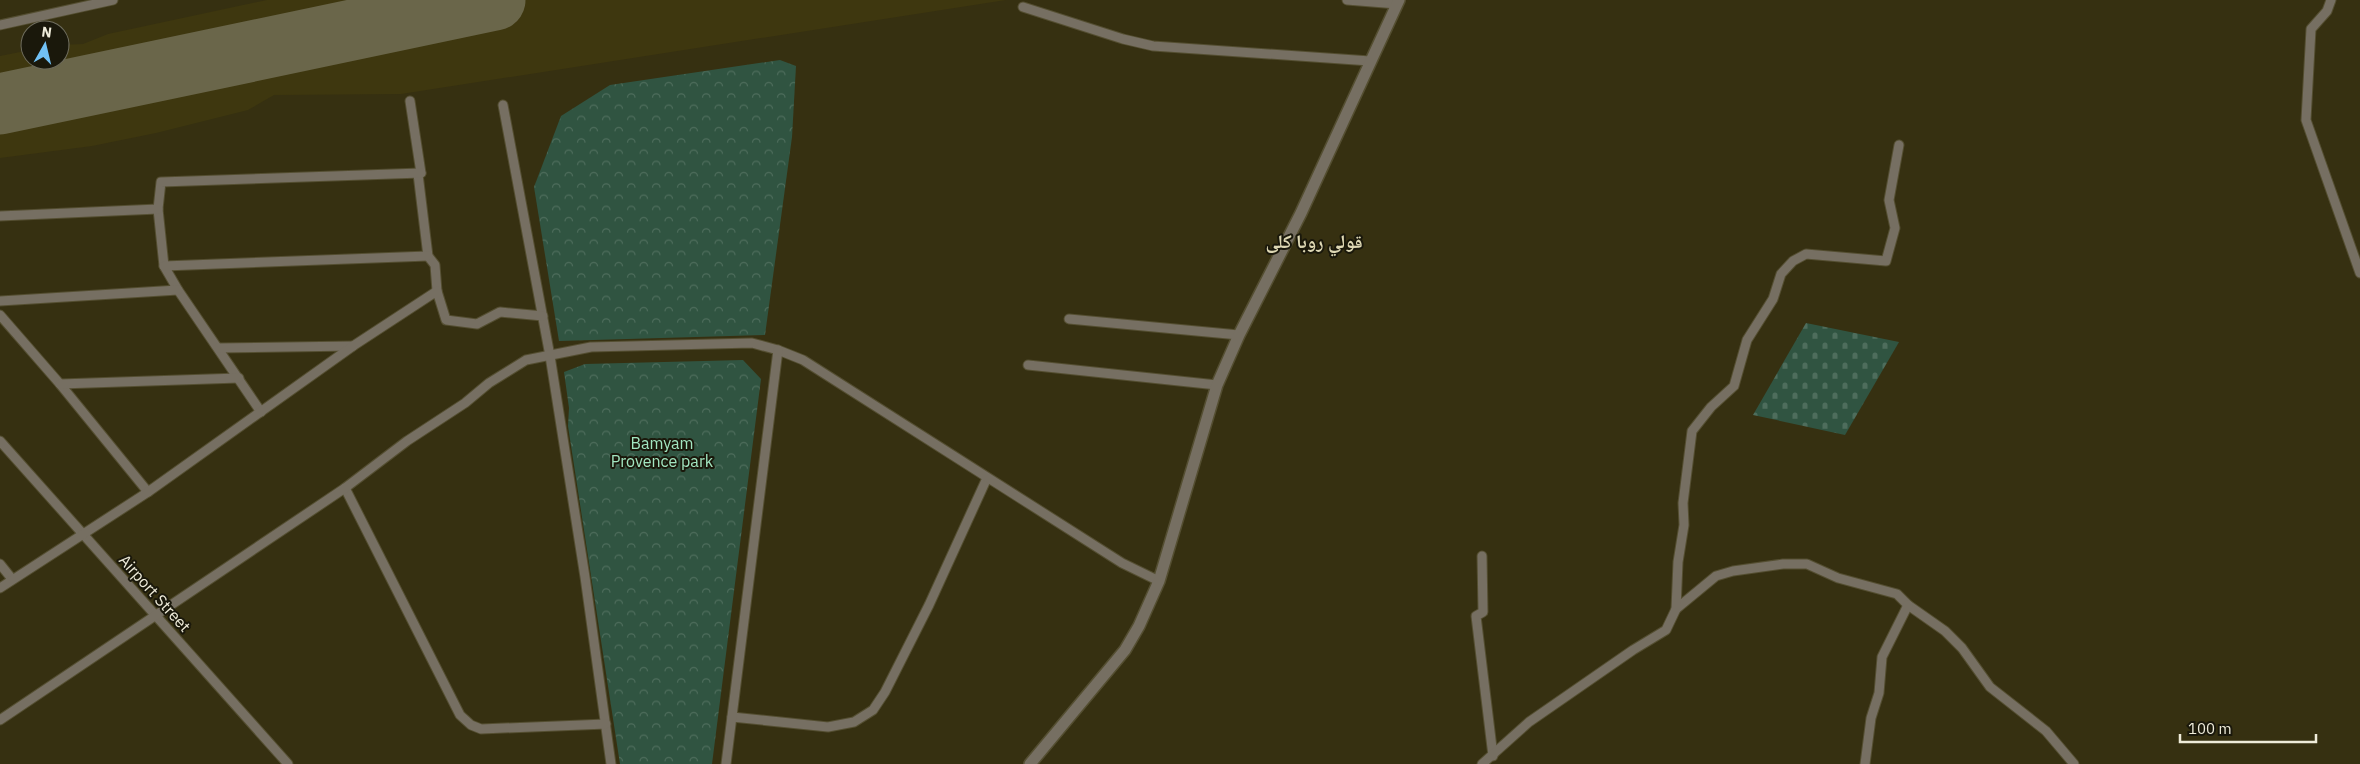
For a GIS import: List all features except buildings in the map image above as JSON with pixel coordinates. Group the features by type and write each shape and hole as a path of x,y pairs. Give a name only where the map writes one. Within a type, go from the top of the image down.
{"street":[{"path":"0,25 113,0"},
{"path":"1030,764 1125,650 1139,626 1159,581 1217,385 1239,335 1301,213 1398,2 1347,0"},
{"path":"2331,0 2327,10 2311,30 2306,120 2360,273"},
{"path":"1023,7 1124,39 1153,46 1370,61"},
{"path":"410,101 421,173 418,174 428,256 435,264 437,291 446,320 477,324 500,312 543,316"},
{"path":"503,105 550,356 611,764"},
{"path":"1482,764 1529,722 1633,650 1666,630 1676,609 1678,562 1684,525 1682,503 1692,431 1711,407 1734,386 1747,340 1773,299 1781,274 1793,260 1806,254 1886,261 1895,228 1889,200 1898,145"},
{"path":"262,412 178,290 164,266 158,209 161,182 421,173"},
{"path":"0,216 158,209"},
{"path":"164,266 428,256"},
{"path":"0,301 178,290"},
{"path":"0,588 148,492 353,346 437,291"},
{"path":"0,315 60,384 148,492"},
{"path":"1068,319 1239,335"},
{"path":"0,720 345,488 489,383 526,360 600,346 752,343 778,350 803,360 1122,563 1159,581"},
{"path":"218,348 353,346"},
{"path":"726,764 778,350"},
{"path":"1028,365 1217,385"},
{"path":"60,384 239,378"},
{"name":"Airport Street","path":"0,441 288,764"},
{"path":"732,716 828,727 854,722 873,710 885,692 929,605 987,478"},
{"path":"345,488 460,715 471,725 481,729 606,724"},
{"path":"1482,556 1483,612 1476,616 1493,756"},
{"path":"0,564 12,579"},
{"path":"1676,609 1716,576 1733,571 1783,564 1807,564 1838,578 1897,594 1908,605 1945,631 1962,648 1990,687 2046,731 2074,764"},
{"path":"1865,764 1871,718 1879,694 1882,657 1908,605"}],"shaded area":[{"path":"267,0 1006,0 401,94 274,95 248,110 156,133 92,146 0,158 0,56 20,52 20,70 70,70 70,45 83,44 108,34"}],"green space":[{"path":"780,60 796,66 792,137 765,335 559,341 534,187 561,116 610,85"},
{"path":"1806,323 1899,342 1845,435 1753,415"},
{"name":"Bamyam Provence park","path":"743,360 761,379 712,764 620,764 568,426 569,408 564,372 585,364"}],"runway":[{"path":"0,104 495,0"}],"district":[{"name":"قولي روبا کلی","path":"1314,241"}]}
